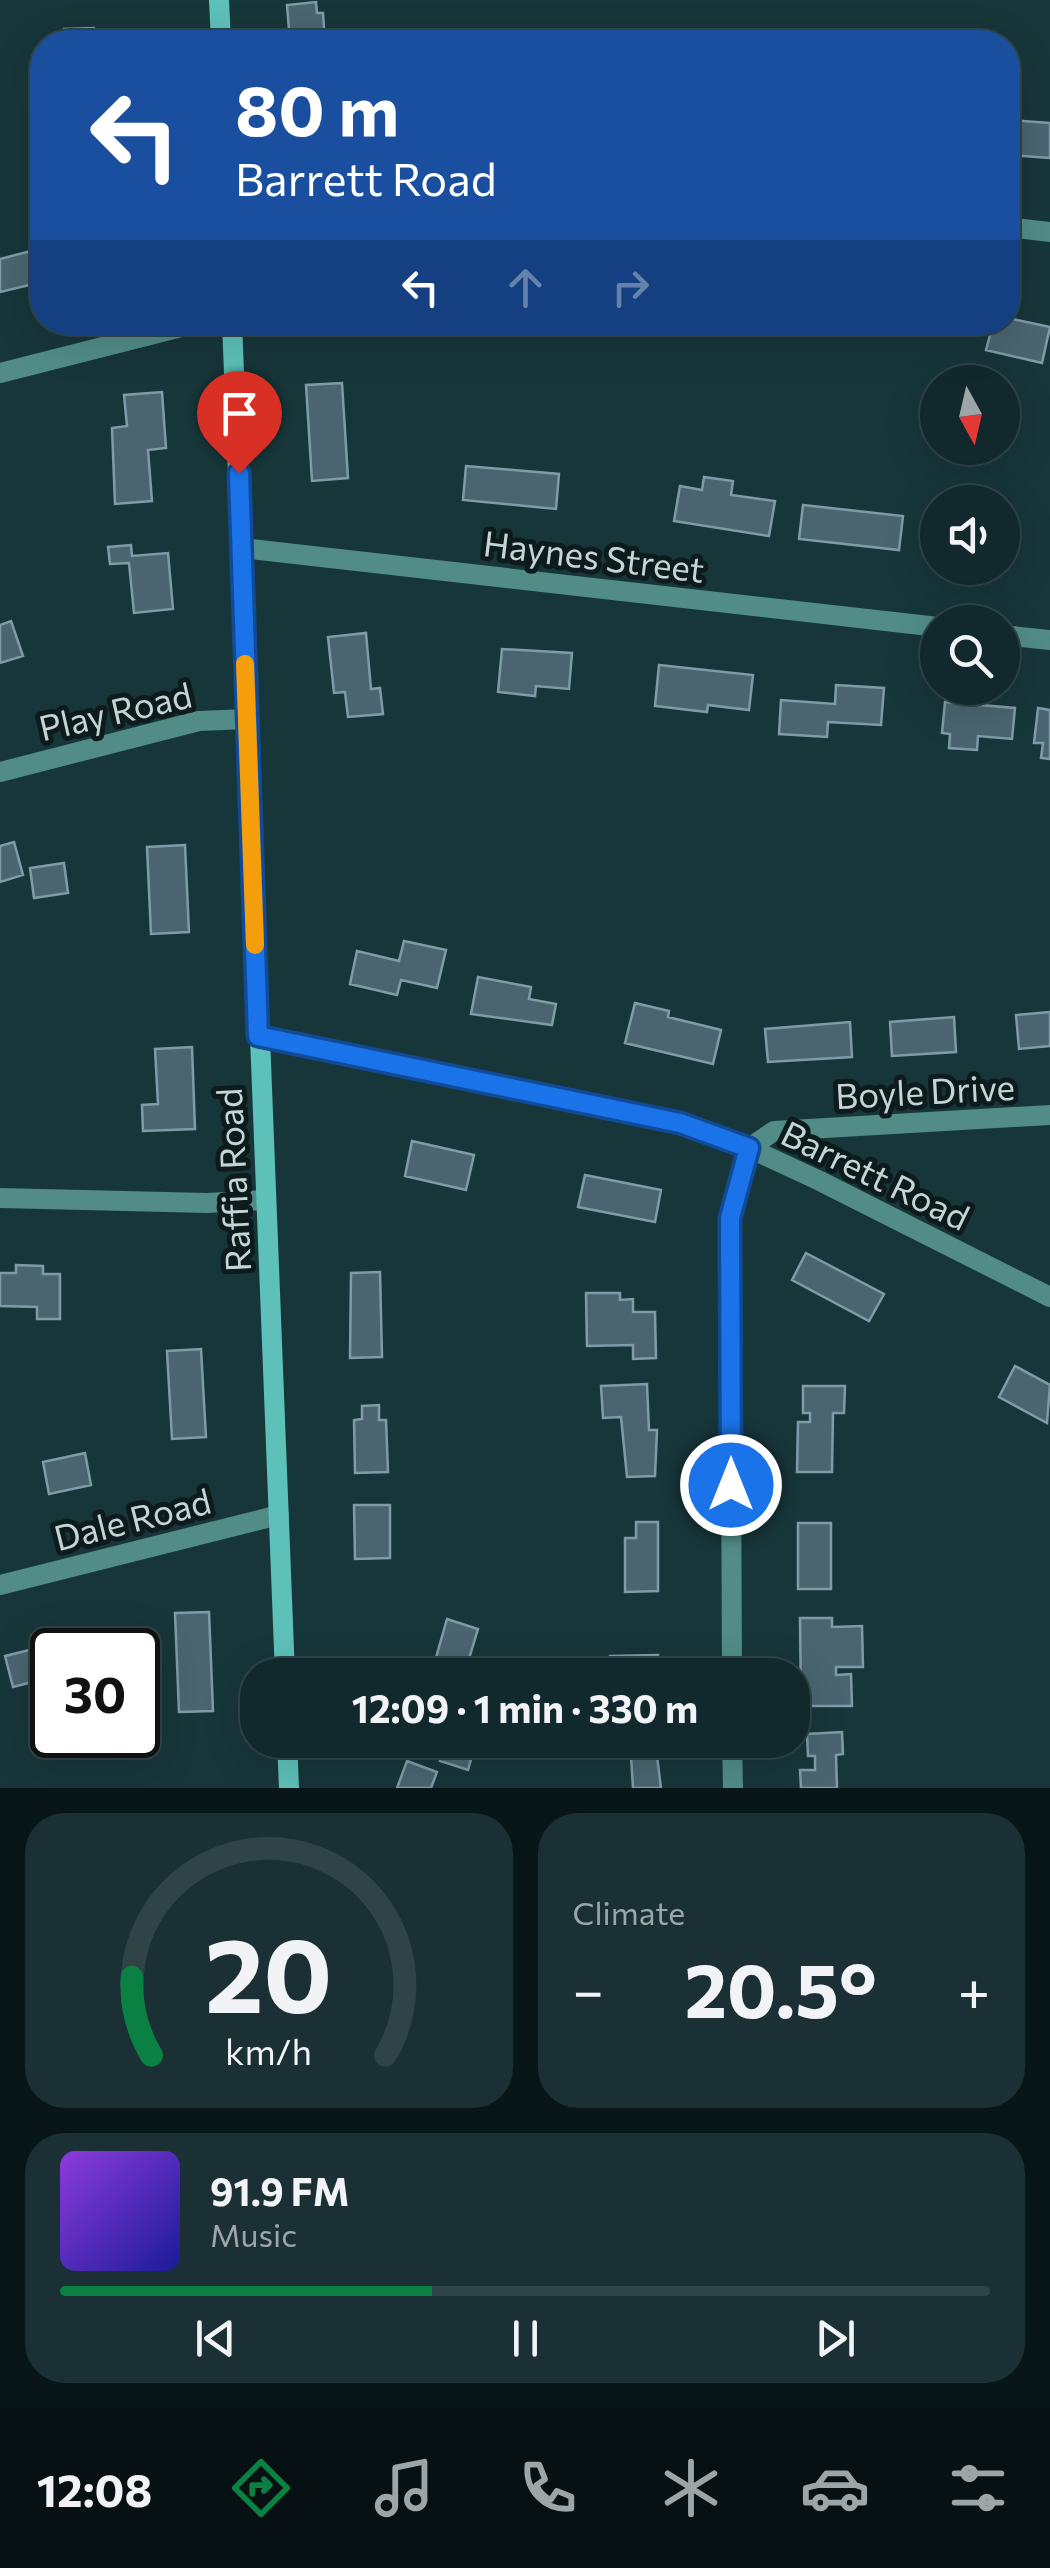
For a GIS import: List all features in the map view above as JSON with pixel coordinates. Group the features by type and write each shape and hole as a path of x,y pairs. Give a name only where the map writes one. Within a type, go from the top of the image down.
{"main road":[{"path":"219,0 220,30"},
{"name":"Raffia Road","path":"233,335 284,1658"},
{"path":"288,1758 289,1788"}],"street":[{"path":"1020,229 1050,232"},
{"path":"0,372 149,335"},
{"name":"Haynes Street","path":"242,548 920,625"},
{"path":"1020,637 1050,640"},
{"name":"Play Road","path":"0,772 199,720 247,718"},
{"name":"Barrett Road","path":"258,1036 680,1123 749,1148 1050,1297"},
{"name":"Boyle Drive","path":"749,1148 774,1131 1050,1115"},
{"path":"732,1658 730,1218 749,1148"},
{"path":"0,1198 266,1200"},
{"name":"Dale Road","path":"0,1584 279,1516"},
{"path":"732,1758 732,1788"}],"building":[{"path":"316,2 317,13 323,13 324,30 289,30 287,5"},
{"path":"1020,121 1050,123 1050,158 1020,156"},
{"path":"30,251 30,285 0,292 0,259"},
{"path":"1020,321 1050,327 1042,363 986,350 990,335 1020,335"},
{"path":"342,383 348,478 312,481 306,385"},
{"path":"162,392 166,448 148,450 152,501 115,504 112,428 127,426 124,395"},
{"path":"466,466 559,474 556,509 463,500"},
{"path":"704,477 733,481 731,495 775,501 769,536 674,521 680,486 702,490"},
{"path":"803,505 903,516 899,550 799,539"},
{"path":"131,545 132,556 168,553 173,609 134,613 129,563 110,564 108,547"},
{"path":"11,621 23,656 0,663 0,625"},
{"path":"366,633 371,689 380,688 383,714 348,717 345,692 334,693 328,637"},
{"path":"502,649 572,653 569,689 536,686 535,696 498,692"},
{"path":"659,665 753,675 749,710 708,705 707,712 655,706"},
{"path":"836,685 884,688 881,725 828,722 827,737 779,734 781,700 835,704"},
{"path":"945,705 1015,708 1012,739 978,736 977,750 949,748 950,734 942,733"},
{"path":"1038,708 1050,710 1050,759 1041,758 1043,743 1034,743"},
{"path":"14,842 23,875 0,882 0,846"},
{"path":"185,845 189,932 151,934 147,847"},
{"path":"64,863 68,893 34,898 30,868"},
{"path":"404,941 446,950 437,988 401,980 397,995 350,984 357,951 399,961"},
{"path":"478,977 531,987 529,999 556,1004 552,1025 471,1014"},
{"path":"635,1003 669,1011 668,1017 721,1030 713,1064 625,1043"},
{"path":"1050,1012 1050,1046 1019,1049 1016,1015"},
{"path":"954,1017 956,1052 892,1056 890,1022"},
{"path":"850,1022 852,1057 768,1062 765,1029"},
{"path":"192,1047 195,1129 143,1131 142,1105 158,1104 155,1049"},
{"path":"412,1141 474,1155 466,1190 405,1176"},
{"path":"585,1175 661,1190 655,1222 578,1207"},
{"path":"806,1253 884,1294 869,1321 792,1280"},
{"path":"16,1265 43,1266 43,1274 60,1274 60,1319 37,1319 37,1307 0,1306 0,1273 16,1273"},
{"path":"380,1272 382,1357 350,1358 351,1273"},
{"path":"586,1293 620,1293 620,1300 633,1299 633,1312 655,1312 656,1358 633,1359 633,1345 587,1346"},
{"path":"201,1349 206,1437 172,1439 167,1351"},
{"path":"1015,1366 1050,1385 1047,1423 999,1397"},
{"path":"647,1384 649,1430 657,1430 655,1476 627,1477 621,1417 603,1418 601,1386"},
{"path":"803,1386 845,1386 844,1413 833,1413 832,1472 797,1472 798,1422 810,1422 810,1413 803,1413"},
{"path":"379,1405 379,1420 386,1420 388,1472 355,1473 354,1420 362,1419 362,1406"},
{"path":"85,1453 91,1485 49,1494 43,1462"},
{"path":"354,1505 390,1505 390,1558 355,1559"},
{"path":"636,1522 658,1522 658,1591 625,1592 625,1538 636,1538"},
{"path":"798,1523 831,1523 831,1589 798,1589"},
{"path":"209,1612 213,1711 179,1712 175,1613"},
{"path":"800,1618 832,1618 832,1627 862,1626 863,1667 836,1667 836,1675 851,1674 852,1706 810,1706 810,1658 800,1658"},
{"path":"447,1619 478,1629 469,1658 436,1658"},
{"path":"30,1650 30,1683 13,1687 5,1656"},
{"path":"658,1655 658,1658 610,1658"},
{"path":"842,1732 843,1754 836,1755 837,1788 801,1788 800,1770 815,1770 815,1756 810,1756 810,1734"},
{"path":"441,1758 471,1758 468,1770 440,1761"},
{"path":"631,1758 657,1758 661,1788 633,1788"},
{"path":"407,1761 437,1772 431,1788 397,1788"}],"slow traffic":[{"path":"245,664 255,945"}],"route":[{"path":"239,473 258,1036 680,1123 749,1148 730,1218 731,1485"}]}
